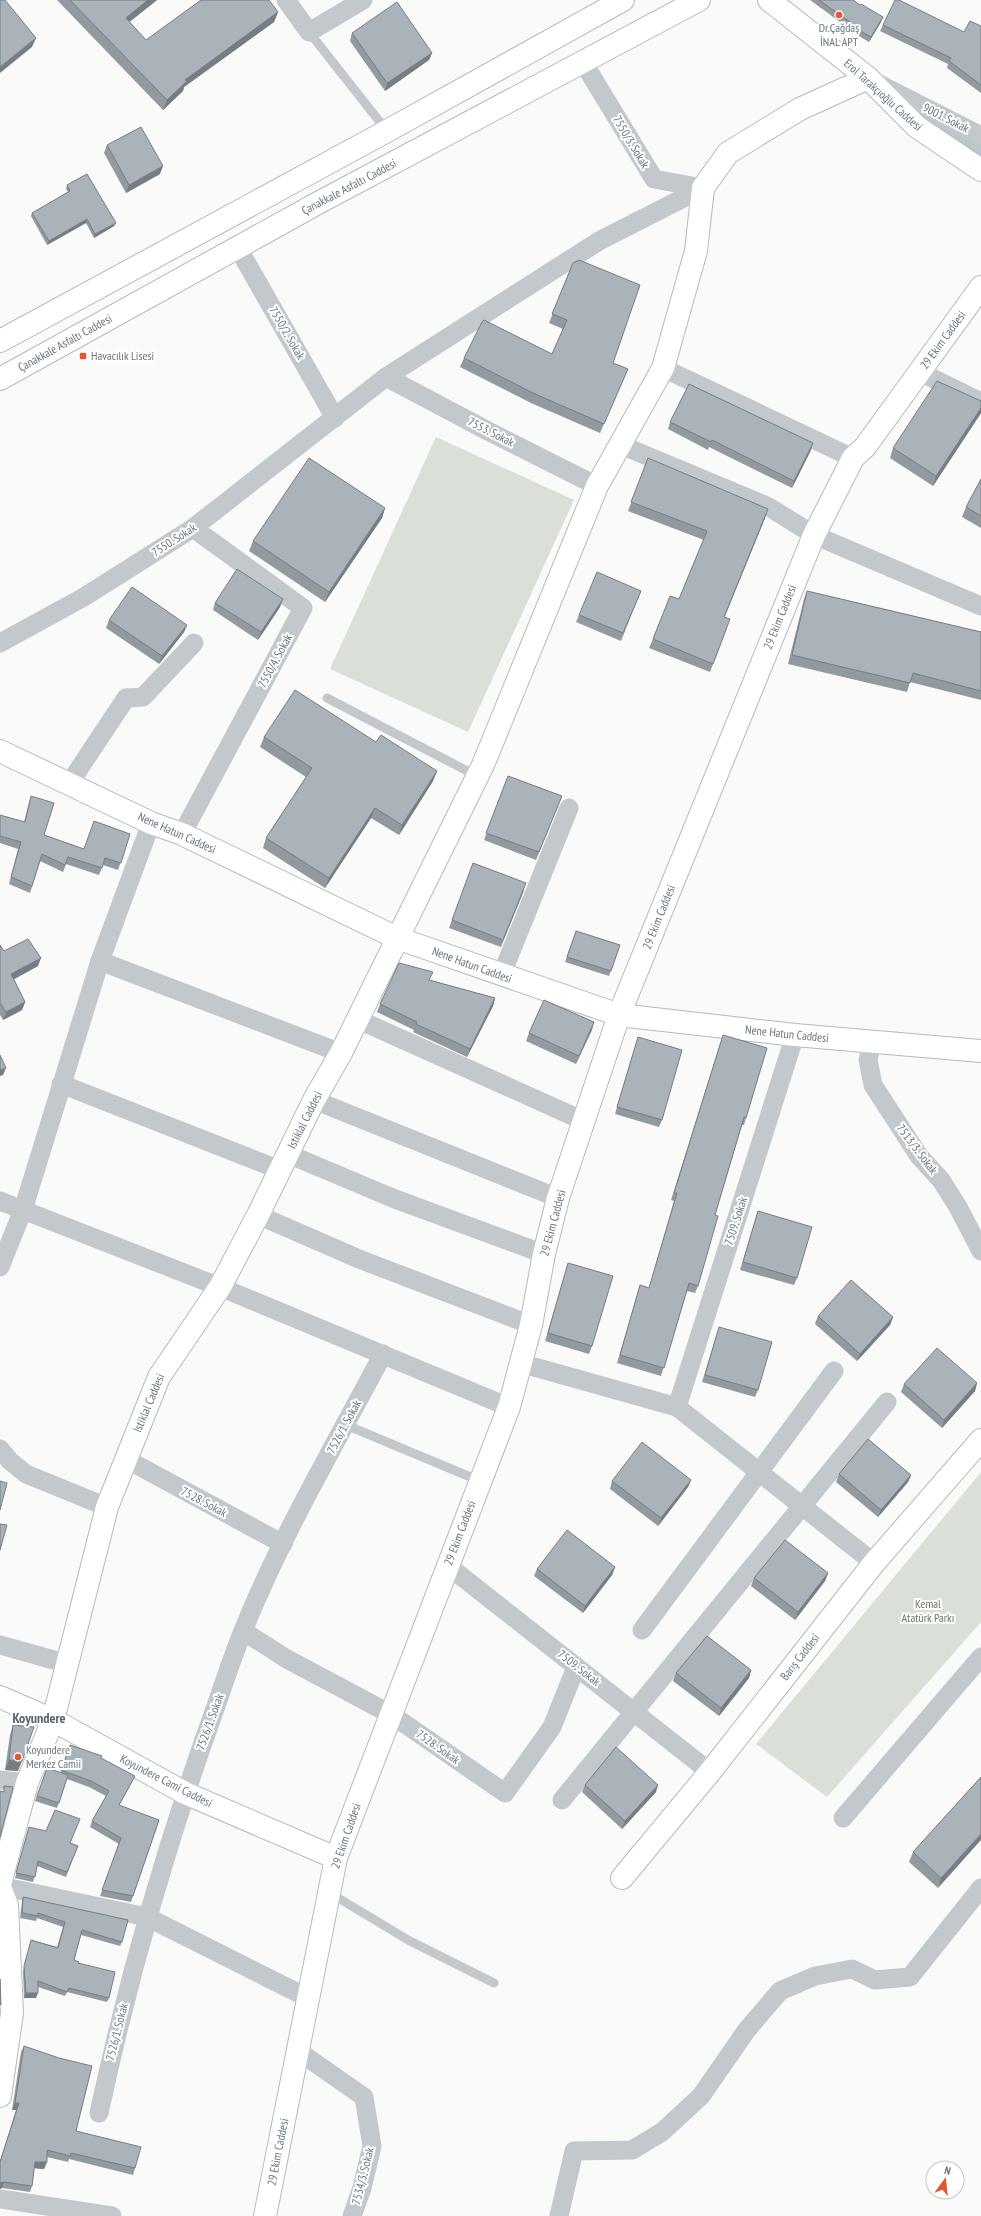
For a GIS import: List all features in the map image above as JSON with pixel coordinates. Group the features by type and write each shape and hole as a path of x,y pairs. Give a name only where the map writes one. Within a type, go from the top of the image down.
{"main road":[{"path":"0,341 387,131 623,0"},
{"name":"Çanakkale Asfaltı Caddesi","path":"0,379 238,248 699,0"},
{"name":"Erol Tarakçıoğlu Caddesi","path":"769,0 868,78 917,127 981,170"},
{"path":"703,188 728,153 800,109 868,78"},
{"name":"Istiklal Caddesi","path":"0,1886 27,1783 54,1720 107,1507 158,1377 220,1287 258,1215 314,1100 342,1053 357,1019 477,776 597,486 663,368 696,251 703,188"},
{"name":"29 Ekim Caddesi","path":"265,2216 336,1858 509,1407 531,1325 544,1254 558,1198 619,1015 814,535 853,458 865,448 981,287"},
{"name":"Nene Hatun Caddesi","path":"0,751 151,823 182,834 397,938 501,976 619,1015 795,1035 981,1051"},
{"name":"Barış Caddesi","path":"622,1878 710,1772 874,1563 981,1440"},
{"name":"Koyundere Cami Caddesi","path":"0,1697 54,1720 185,1793 336,1858"},
{"path":"0,1886 7,1905 12,2013 0,2096"}],"street":[{"path":"286,0 309,32 363,0"},
{"name":"7550/3. Sokak","path":"583,62 654,179 703,188"},
{"name":"9001. Sokak","path":"868,78 981,136"},
{"name":"7550. Sokak","path":"0,643 84,597 193,528 386,377 599,241 703,188"},
{"name":"7550/2. Sokak","path":"238,248 335,418"},
{"path":"663,368 853,458"},
{"path":"920,372 981,402"},
{"name":"7553. Sokak","path":"386,377 597,486"},
{"path":"621,445 769,507 814,535 981,606"},
{"name":"7550/4. Sokak","path":"182,834 303,608 193,528"},
{"path":"69,784 126,698 143,697 194,643"},
{"path":"501,976 569,808"},
{"path":"0,1267 23,1210 100,961 151,823"},
{"path":"100,961 342,1053"},
{"path":"357,1019 584,1121"},
{"name":"7509. Sokak","path":"677,1407 795,1035"},
{"name":"7513/3. Sokak","path":"872,1042 868,1060 873,1085 919,1156 941,1180 958,1206 981,1251"},
{"path":"61,1084 395,1200 544,1254"},
{"path":"314,1100 558,1198"},
{"path":"0,1201 220,1287 509,1407"},
{"path":"258,1215 359,1259 531,1325"},
{"name":"7526/1. Sokak","path":"99,2112 117,2030 147,1917 185,1793 243,1631 283,1544 383,1354"},
{"path":"520,1363 677,1407 874,1563"},
{"path":"642,1630 760,1473 834,1371"},
{"path":"562,1800 635,1713 801,1505 887,1402"},
{"path":"0,1449 10,1461 26,1474 107,1507"},
{"name":"7528. Sokak","path":"126,1459 283,1544"},
{"name":"7509. Sokak","path":"447,1566 710,1772"},
{"name":"7528. Sokak","path":"243,1631 287,1659 392,1715 505,1793 552,1727 576,1666"},
{"path":"0,1645 68,1664"},
{"path":"843,1818 981,1657"},
{"path":"0,1780 27,1783"},
{"path":"0,1886 147,1917 308,1998"},
{"path":"559,2216 574,2152 632,2150 662,2132 701,2096 746,2031 780,1991 815,1976 852,1969 875,1980 910,1977 981,1888"},
{"name":"7534/3. Sokak","path":"298,2051 364,2096 372,2146 362,2188 352,2216"},
{"path":"0,2198 112,2216"}],"lane":[{"path":"309,32 387,131"},
{"path":"327,698 477,776"},
{"path":"346,1425 480,1481"},
{"path":"329,1892 408,1940 494,1983"}],"green space":[{"path":"436,437 574,500 468,732 330,669"},
{"name":"Kemal Atatürk Parkı","path":"981,1472 981,1622 827,1797 756,1744"}],"building":[{"path":"0,0 5,0 36,38 0,67"},
{"path":"70,0 148,0 126,18 146,40 201,0 269,0 278,12 185,80 187,81 167,100"},
{"path":"819,0 853,0 883,17 871,37 848,24 850,22"},
{"path":"895,0 899,0 964,32 970,21 981,26 981,85 949,61 951,58 883,25"},
{"path":"397,2 432,53 387,83 352,33"},
{"path":"141,127 163,166 129,185 107,145"},
{"path":"87,174 116,223 95,234 87,219 49,241 32,213 70,191 67,185"},
{"path":"579,260 640,285 613,363 628,369 604,424 535,394 464,358 484,320 552,354 567,320 552,314 573,263"},
{"path":"937,381 981,401 981,408 936,476 893,448"},
{"path":"689,384 813,443 794,481 712,440 711,442 670,422"},
{"path":"309,458 385,508 329,592 253,541"},
{"path":"648,458 768,509 724,617 730,619 713,664 653,639 670,596 679,599 707,531 631,502"},
{"path":"981,479 981,516 966,507"},
{"path":"237,569 283,599 261,632 215,603"},
{"path":"597,572 641,591 623,633 579,615"},
{"path":"132,587 187,625 162,656 109,620"},
{"path":"807,591 981,632 981,691 913,673 910,683 792,655"},
{"path":"295,690 376,742 381,735 437,771 402,825 375,808 329,878 266,838 312,768 264,737"},
{"path":"508,776 562,796 539,852 486,833"},
{"path":"31,796 54,803 44,835 84,849 94,821 130,834 121,863 105,858 102,868 68,857 65,865 42,854 32,886 11,877 21,842 0,836 0,815 25,822"},
{"path":"473,863 526,883 503,940 452,920"},
{"path":"576,931 620,945 611,971 567,957"},
{"path":"28,939 41,958 11,974 25,1002 6,1012 0,1003 0,945 4,951"},
{"path":"399,963 433,972 429,980 495,998 470,1049 416,1024 417,1022 380,1004"},
{"path":"544,1000 594,1022 579,1056 529,1033"},
{"path":"723,1035 767,1048 746,1118 744,1117 715,1215 718,1216 698,1286 689,1283 664,1368 620,1355 640,1285 649,1288 677,1193 674,1193"},
{"path":"638,1037 682,1050 662,1120 617,1107"},
{"path":"0,1055 6,1068 0,1070"},
{"path":"758,1211 812,1227 797,1278 743,1262"},
{"path":"568,1263 613,1276 592,1346 548,1333"},
{"path":"851,1280 893,1317 860,1354 818,1316"},
{"path":"719,1327 772,1342 758,1390 705,1375"},
{"path":"937,1348 977,1383 944,1420 904,1384"},
{"path":"868,1439 911,1475 881,1510 839,1474"},
{"path":"642,1442 691,1480 661,1518 612,1481"},
{"path":"0,1481 7,1483 0,1510"},
{"path":"0,1524 7,1525 0,1550"},
{"path":"567,1530 615,1567 585,1606 537,1569"},
{"path":"785,1540 828,1573 798,1612 754,1578"},
{"path":"707,1636 751,1670 721,1708 676,1673"},
{"path":"13,1725 34,1727 22,1761 9,1760"},
{"path":"70,1745 102,1756 101,1758 135,1776 119,1805 159,1820 133,1896 102,1890 121,1838 92,1821 109,1791 91,1781 61,1770"},
{"path":"616,1747 658,1785 625,1821 585,1785"},
{"path":"47,1768 68,1775 59,1803 37,1796"},
{"path":"981,1777 981,1834 941,1878 913,1852"},
{"path":"4,1786 13,1787 0,1837 0,1791 4,1792"},
{"path":"55,1810 80,1819 70,1843 78,1846 67,1872 38,1861 35,1877 16,1873 29,1827 46,1831"},
{"path":"23,1897 128,1920 122,1942 82,1930 74,1960 79,1962 78,1963 115,1972 109,1998 69,1988 67,1992 38,1981 38,1993 26,1993 24,1966 31,1940 58,1948 65,1922 38,1913 38,1916 22,1913"},
{"path":"0,1979 1,2005 0,2004"},
{"path":"24,2046 59,2058 92,2066 76,2131 141,2147 135,2168 71,2153 70,2156 47,2150 47,2162 35,2162 32,2186 4,2182 0,2183 0,2162 19,2103 15,2103"}],"waterway":[{"path":"911,111 981,150"}],"place":[{"name":"Dr.Çağdaş İNAL APT","path":"839,15"},
{"name":"Havacılık Lisesi","path":"83,356"},
{"name":"Koyundere Merkez Camii","path":"18,1757"}],"district":[{"name":"Koyundere","path":"39,1718"}]}
